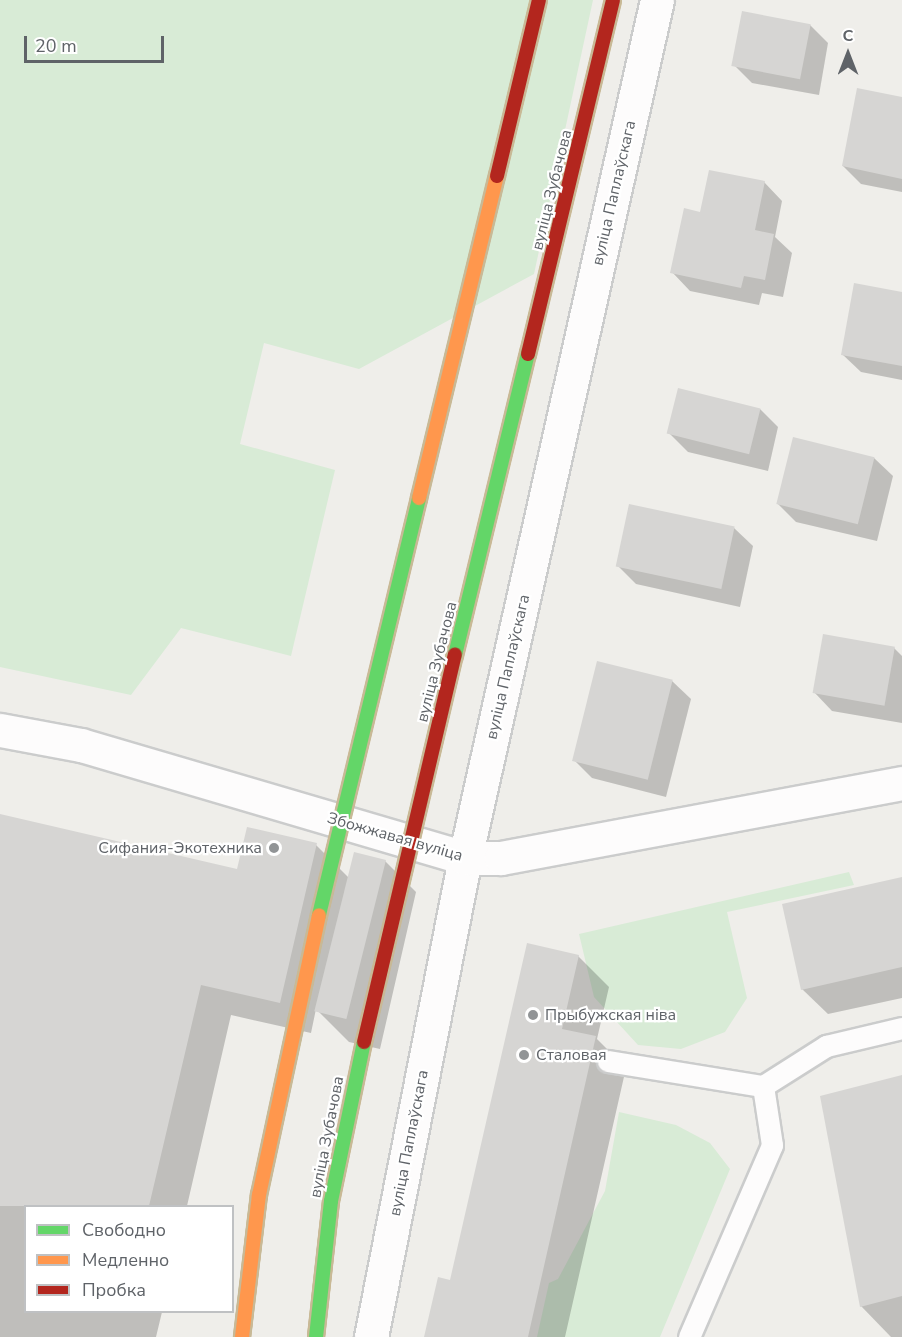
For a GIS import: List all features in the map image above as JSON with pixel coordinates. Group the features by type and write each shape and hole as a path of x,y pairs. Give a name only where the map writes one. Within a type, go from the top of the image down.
{"highway":[{"path":"242,1337 259,1195 308,962 539,0"},
{"name":"вуліца Зубачова","path":"315,1337 331,1201 377,977 613,0"}],"street":[{"name":"вуліца Паплаўскага","path":"371,1337 465,858 657,0"},
{"name":"Збожжавая вуліца","path":"0,730 81,745 465,858 501,858 902,783"}],"lane":[{"path":"608,1061 763,1086 826,1046 902,1028"},
{"path":"689,1337 772,1145 763,1086"}],"green space":[{"path":"0,0 593,0 534,274 359,369 264,343 240,444 335,470 291,656 181,628 131,695 0,667"},
{"path":"849,872 854,885 727,912 747,998 725,1032 681,1049 638,1045 594,997 579,934"},
{"path":"619,1112 676,1125 710,1143 730,1169 660,1337 537,1337 549,1283 558,1279 605,1191"}],"building":[{"path":"742,11 811,24 800,79 731,66"},
{"path":"857,88 902,97 902,179 842,166"},
{"path":"709,170 765,181 755,230 774,234 765,280 744,276 741,288 670,273 684,208 700,212"},
{"path":"854,283 902,292 902,366 841,355"},
{"path":"678,388 760,409 749,454 667,434"},
{"path":"793,437 875,457 858,524 776,504"},
{"path":"629,504 735,526 721,589 616,567"},
{"path":"823,634 895,647 884,706 813,693"},
{"path":"597,661 673,680 648,780 572,761"},
{"path":"0,814 237,869 247,827 317,843 280,1003 201,985 149,1205 0,1206"},
{"path":"354,852 386,860 346,1019 314,1011"},
{"path":"902,877 902,967 801,990 782,904"},
{"path":"527,943 579,955 562,1029 596,1036 528,1337 424,1337 438,1277 450,1280"},
{"path":"902,1075 902,1296 860,1307 820,1096"}],"traffic: fast":[{"path":"455,655 528,354"},
{"path":"319,915 419,498"},
{"path":"316,1337 331,1201 364,1042"}],"traffic: slow":[{"path":"419,498 497,176"},
{"path":"242,1337 259,1195 319,915"}],"traffic: jam":[{"path":"497,176 539,0"},
{"path":"528,354 613,0"},
{"path":"364,1042 455,655"}],"place":[{"name":"Сифания-Экотехника","path":"274,848"},
{"name":"Прыбужская ніва","path":"533,1015"},
{"name":"Сталовая","path":"524,1055"}]}
